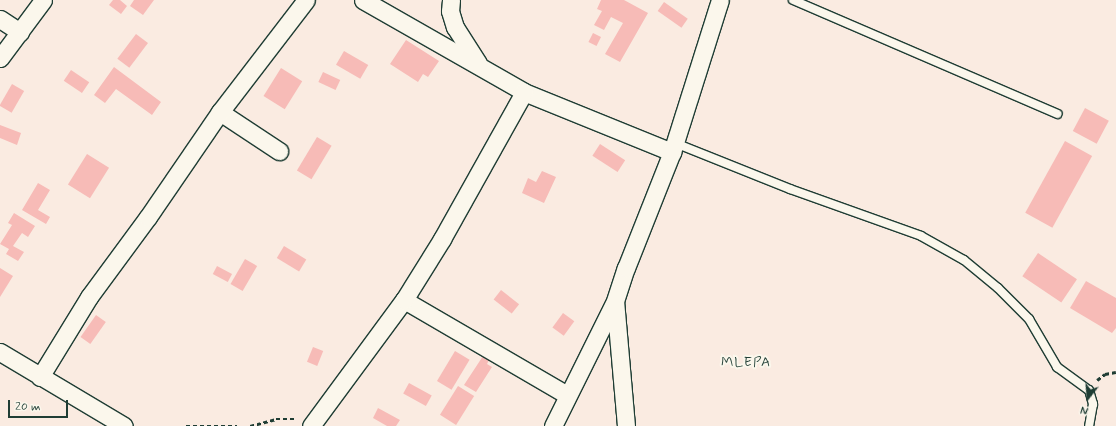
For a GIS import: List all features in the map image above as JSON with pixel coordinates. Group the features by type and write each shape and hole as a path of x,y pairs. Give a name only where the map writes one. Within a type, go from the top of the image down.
{"street":[{"path":"0,58 43,0"},
{"path":"40,376 89,297 148,217 220,112 306,0"},
{"path":"363,0 479,64 524,92 674,148"},
{"path":"451,0 450,11 455,27 479,64"},
{"path":"553,426 567,395 596,345 615,301 626,268 674,148 720,0"},
{"path":"0,19 20,32"},
{"path":"313,423 404,300 442,239 524,92"},
{"path":"220,112 280,151"},
{"path":"404,300 567,395"},
{"path":"615,301 626,426"},
{"path":"0,352 124,426"}],"lane":[{"path":"793,0 1058,114"},
{"path":"674,148 921,236 964,260 998,288 1029,319 1057,367 1085,388 1093,400 1089,426"}],"path":[{"path":"1085,388 1105,374 1116,372"},
{"path":"250,426 276,419 313,423"},
{"path":"186,426 236,426"}],"building":[{"path":"113,0 120,0 127,6 121,14 109,5"},
{"path":"134,0 154,0 143,15 130,6"},
{"path":"601,0 624,0 648,13 620,62 605,54 623,23 611,17 604,30 594,25 602,11 597,9"},
{"path":"664,2 688,19 681,28 658,11"},
{"path":"593,33 601,37 596,46 588,42"},
{"path":"136,34 148,43 129,68 117,59"},
{"path":"406,40 439,61 428,77 423,74 418,82 390,64"},
{"path":"344,51 368,65 360,79 336,65"},
{"path":"114,67 161,102 152,115 116,89 105,103 94,95"},
{"path":"281,68 302,81 285,109 264,96"},
{"path":"71,70 89,82 82,93 64,81"},
{"path":"323,72 340,80 336,90 318,82"},
{"path":"12,84 24,91 12,113 0,105"},
{"path":"1085,108 1109,121 1097,144 1073,131"},
{"path":"0,125 21,133 17,145 0,138"},
{"path":"317,137 332,146 311,179 297,170"},
{"path":"1065,141 1092,156 1052,228 1025,213"},
{"path":"600,144 625,160 618,172 592,156"},
{"path":"87,154 109,168 90,198 68,185"},
{"path":"542,171 556,177 544,203 522,193 528,178 536,182"},
{"path":"38,183 50,190 38,210 50,217 46,224 22,210"},
{"path":"14,213 35,226 28,237 22,233 13,246 24,252 18,261 6,254 9,249 0,244 12,225 8,223"},
{"path":"284,246 306,259 299,271 277,258"},
{"path":"1038,253 1077,279 1061,302 1022,276"},
{"path":"245,259 257,266 243,291 230,284"},
{"path":"217,266 232,274 228,282 213,274"},
{"path":"0,268 13,276 0,297"},
{"path":"1086,281 1116,298 1116,328 1112,333 1070,308"},
{"path":"501,290 519,304 512,314 494,299"},
{"path":"563,313 574,321 564,336 552,328"},
{"path":"96,315 106,322 90,344 81,337"},
{"path":"313,347 323,351 317,366 307,362"},
{"path":"455,351 470,360 452,390 437,381"},
{"path":"483,356 489,360 487,364 492,367 476,392 464,385"},
{"path":"409,383 432,396 426,406 403,393"},
{"path":"458,386 474,396 456,425 440,415"},
{"path":"378,408 400,420 396,426 387,426 373,418"}],"district":[{"name":"MLEPA","path":"746,362"}]}
